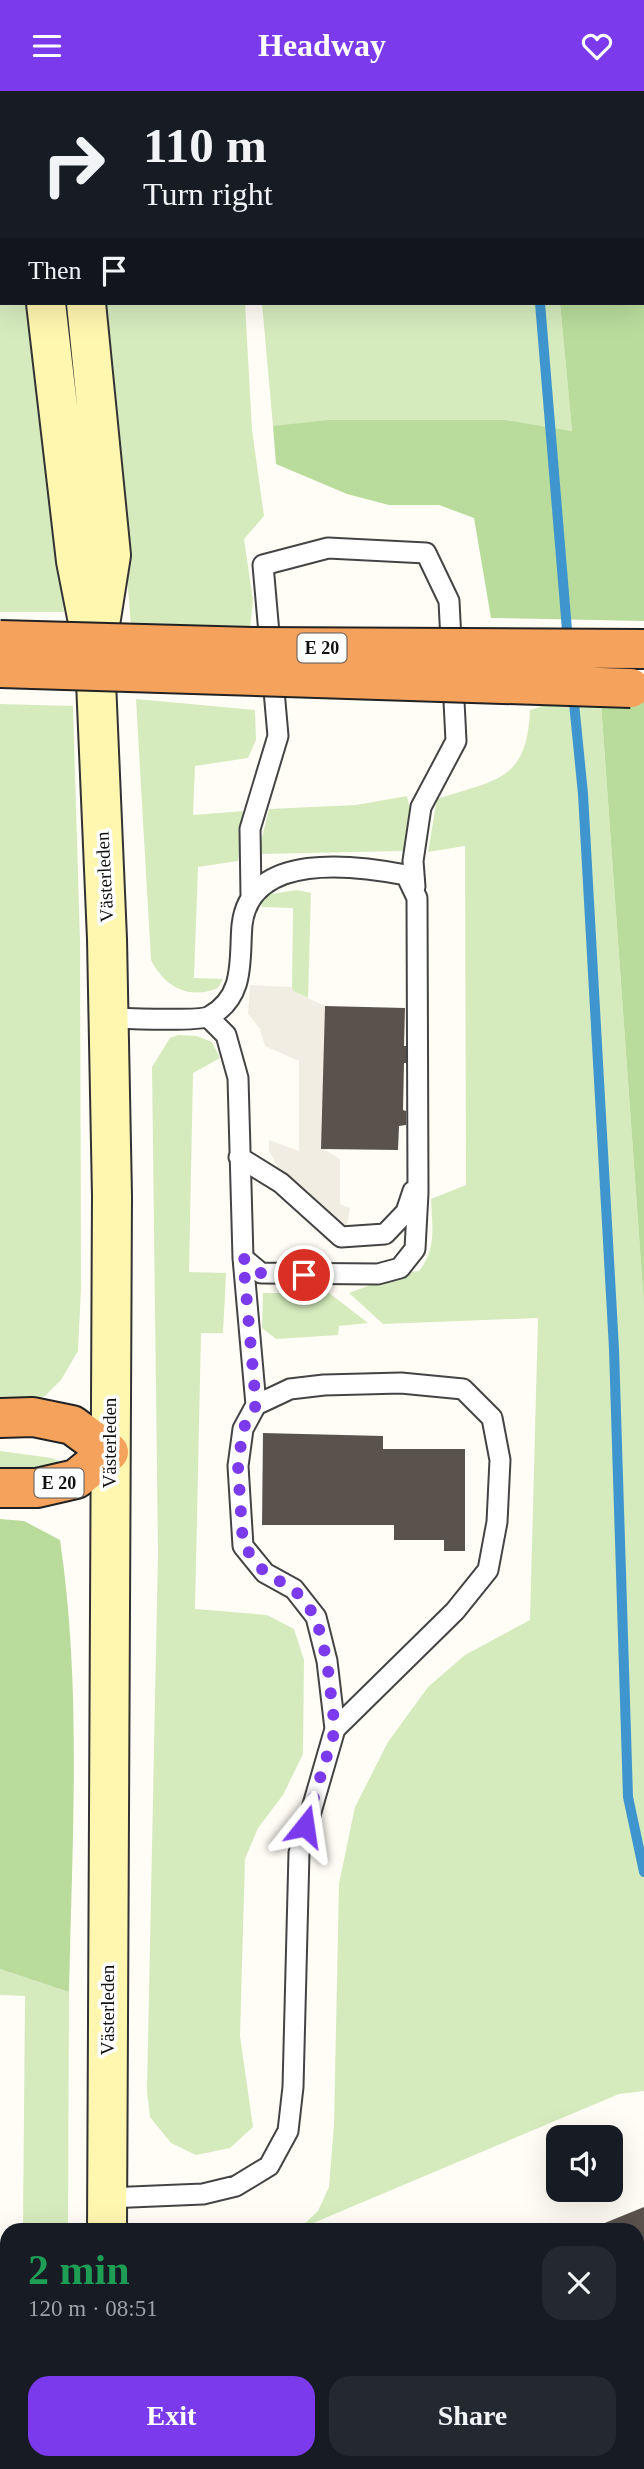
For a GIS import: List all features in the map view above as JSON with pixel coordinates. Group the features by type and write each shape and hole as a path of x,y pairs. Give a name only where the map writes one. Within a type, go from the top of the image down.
{"highway":[{"name":"E 20","path":"0,640 252,647 644,649"},
{"name":"E 20","path":"0,668 644,688"},
{"name":"E 20","path":"0,1418 33,1417 72,1425 109,1452 76,1479 37,1488 0,1488"}],"main road":[{"name":"Västerleden","path":"46,305 76,561 94,658 109,1018 112,1196 107,2214"},
{"name":"Västerleden","path":"86,305 111,555 94,658"}],"lane":[{"path":"109,1018 208,1017 230,1000 240,973 242,922 251,896 250,829 278,736 263,565 328,548 426,553 449,601 456,741 421,807 413,861 416,898 418,1176 415,1249 400,1268 365,1275 261,1273 243,1258"},
{"path":"251,896 268,881 292,870 331,868 376,869 406,875 416,898"},
{"path":"107,2214 236,2186 269,2166 288,2131 293,2087 299,1853 335,1730 327,1661 316,1617 294,1589 265,1573 243,1545 238,1466 243,1429 256,1405 243,1258 238,1078 226,1035 208,1017"},
{"path":"239,1157 281,1183 341,1237 385,1234 407,1212 418,1176"},
{"path":"256,1405 290,1389 324,1385 401,1383 463,1389 492,1418 500,1460 497,1522 488,1570 455,1611 335,1730"}],"green space":[{"path":"0,305 26,305 64,612 0,612"},
{"path":"105,305 245,305 252,430 264,516 244,539 253,600 250,628 131,626"},
{"path":"262,305 560,305 572,431 506,420 273,426"},
{"path":"560,305 644,305 644,621 491,618 474,518 439,505 389,505 347,494 276,464 273,426 329,420 506,420 572,431"},
{"path":"136,699 255,710 256,740 248,758 195,766 193,815 245,811 238,861 198,867 194,978 223,979 218,988 207,991 187,992 179,989 163,977 151,960"},
{"path":"558,701 601,703 644,1305 644,2091 619,2094 313,2223 305,2223 318,2211 329,2187 334,2125 339,1884 355,1807 388,1742 428,1687 465,1655 530,1620 538,1318 383,1324 349,1293 402,1273 419,1271 431,1246 431,1199 466,1185 465,846 428,852 437,799 492,781 515,765 528,734 530,710"},
{"path":"644,702 644,1305 601,703"},
{"path":"0,704 73,706 80,941 81,1288 78,1351 61,1380 45,1396 17,1407 0,1406"},
{"path":"407,796 410,809 403,851 258,854 269,809 356,805"},
{"path":"297,890 311,893 308,998 293,991 292,987 293,908 261,907 265,895"},
{"path":"178,1035 197,1036 212,1042 220,1058 193,1073 189,1272 226,1273 223,1333 201,1333 195,1609 267,1615 294,1629 304,1660 303,1754 283,1795 258,1828 245,1859 240,2036 253,2127 230,2148 196,2155 171,2143 150,2117 147,2091 158,1553 152,1067 170,1038"},
{"path":"263,1293 329,1293 368,1323 339,1326 338,1335 276,1339 262,1328"},
{"path":"0,1451 59,1461 53,1466 0,1469"},
{"path":"0,1519 24,1521 60,1540 67,1596 73,1709 69,1992 0,1969"},
{"path":"0,1969 69,1992 68,2223 23,2223 25,1996 0,1995"}],"shaded area":[{"path":"250,985 292,987 293,991 325,1006 322,1148 340,1159 340,1204 350,1208 346,1230 319,1202 279,1169 269,1151 269,1140 299,1151 299,1061 265,1046 260,1029 248,1014"}],"building":[{"path":"325,1006 405,1008 404,1046 408,1046 408,1063 404,1063 403,1110 406,1111 406,1125 399,1126 398,1150 321,1149"},
{"path":"263,1433 383,1436 383,1449 465,1449 465,1551 444,1551 444,1540 394,1540 394,1525 262,1525"},
{"path":"644,2207 644,2223 605,2223"}],"waterway":[{"path":"540,305 568,642"},
{"path":"573,693 583,794 614,1349 628,1797 644,1872"}],"route":[{"path":"304,1275 261,1273 243,1258 256,1405 243,1429 238,1466 243,1545 265,1573 294,1589 316,1617 327,1661 335,1730 305,1826"}]}
